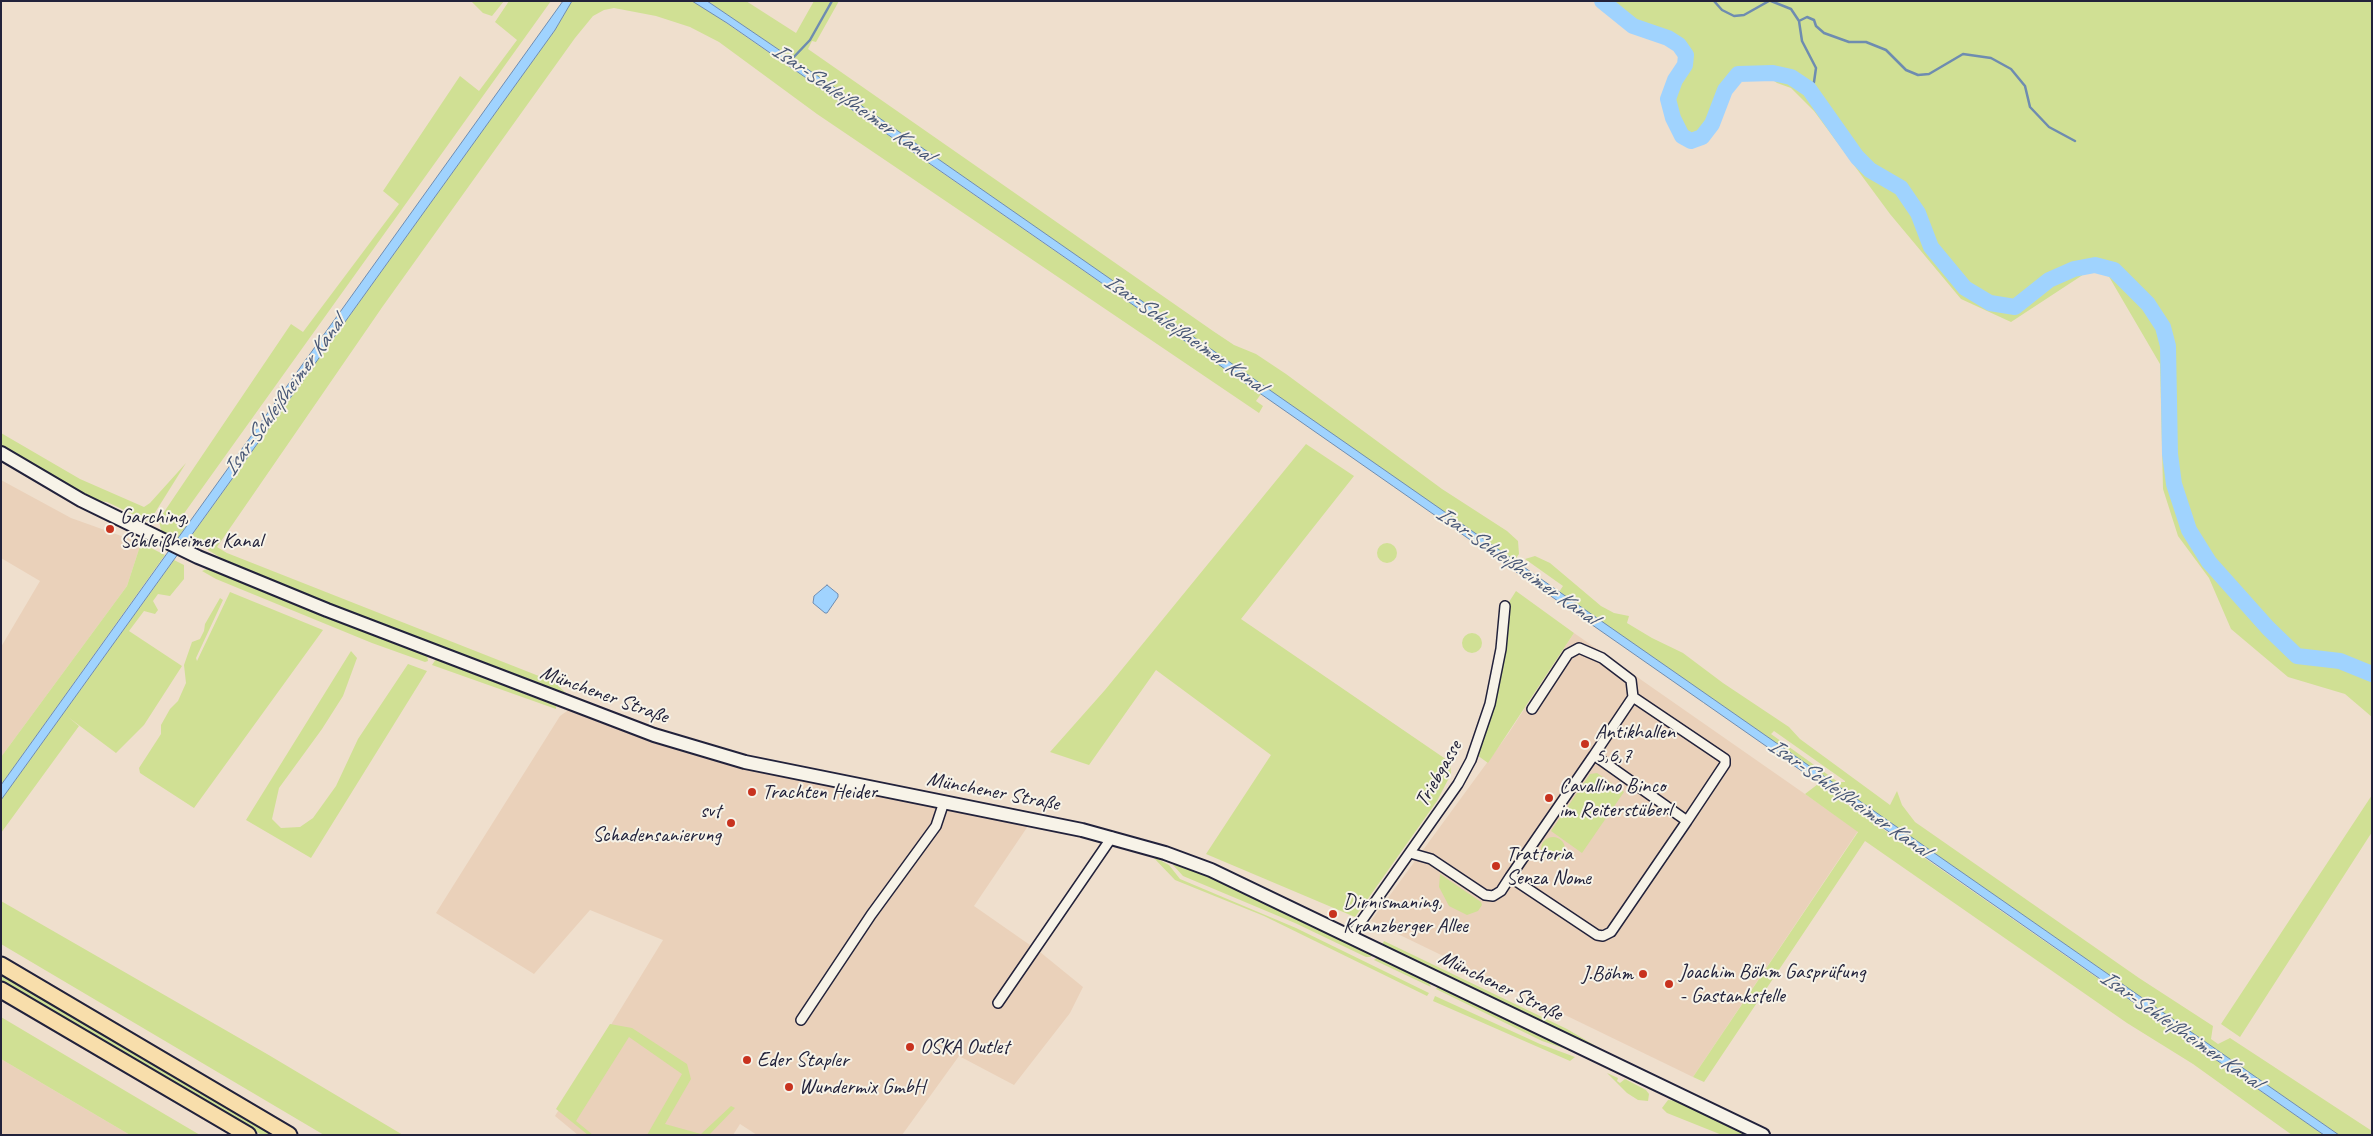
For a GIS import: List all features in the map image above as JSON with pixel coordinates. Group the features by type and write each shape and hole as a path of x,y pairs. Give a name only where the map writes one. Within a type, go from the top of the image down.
{"highway":[{"path":"1,965 289,1135"},
{"path":"1,990 248,1135"}],"main road":[{"name":"Münchener Straße","path":"1,453 81,500 163,541 327,610 661,738 738,760 944,802 1166,853 1211,870 1763,1135"}],"street":[{"name":"Triebgasse","path":"1351,936 1392,875 1410,853 1458,784 1471,760 1490,704 1501,649 1505,606"},
{"path":"1410,853 1431,858 1486,895 1493,896 1501,892 1633,697 1631,680 1602,658 1579,648 1568,654 1532,709"},
{"path":"1510,877 1598,935 1603,936 1611,932 1725,764 1725,759 1633,697"},
{"path":"1594,755 1686,822"},
{"path":"801,1020 871,915 936,826 944,802"},
{"path":"998,1003 1109,841"}],"shaded area":[{"path":"1,480 71,518 141,543 127,586 1,757 1,647 40,581 1,558"},
{"path":"1574,633 1858,831 1693,1077 1371,921 1508,734"},
{"path":"580,702 646,737 725,763 1028,826 974,906 1040,952 1083,987 1070,1013 1014,1085 959,1056 902,1135 757,1135 740,1124 733,1135 578,1135 555,1116 663,940 590,910 534,974 436,913 560,716"},
{"path":"1,1059 130,1135 1,1135"}],"green space":[{"path":"471,1 504,1 492,16 483,13"},
{"path":"509,1 551,1 180,519 180,523 186,526 178,538 161,531 159,520 162,515 291,324 303,332 399,204 383,191 460,76 479,91 517,40 495,22"},
{"path":"572,1 692,1 709,11 1261,394 1256,401 1263,406 1259,413 817,114 719,42 690,27 656,16 614,8 604,10 593,16 575,38 383,306 217,547 227,553 554,682 566,693 552,691 239,569 208,550 206,541 201,539 200,546 197,547 187,542 555,30"},
{"path":"707,1 746,1 796,33 814,1 839,1 816,42 812,41 808,49 1213,331 1234,345 1256,354 1286,374 1442,489 1507,531 1518,541 1519,554 1514,561 875,115"},
{"path":"1614,1 2372,1 2372,717 2345,694 2288,677 2231,629 2209,578 2178,536 2163,489 2160,364 2101,263 2011,322 1961,299 1890,214 1814,111 1791,88 1777,83 1765,74 1748,68 1733,71 1705,127 1698,134 1690,134 1682,129 1673,106 1673,92 1692,59 1686,42 1635,20"},
{"path":"1,433 80,479 144,507 150,503 186,463 151,519 147,521 107,502 98,501 1,447"},
{"path":"1306,444 1354,476 1241,619 1450,762 1451,774 1437,801 1355,917 1206,854 1271,755 1156,670 1089,765 1050,752 1105,690"},
{"path":"141,543 165,555 1,785 1,757 127,586"},
{"path":"1387,543 1394,546 1397,553 1394,560 1387,563 1380,560 1377,553 1380,546"},
{"path":"1535,556 1550,563 1601,606 1614,613 1629,616 1627,623 1683,653 1723,683 1789,727 1800,739 1890,805 1897,791 1902,805 1915,822 2139,978 2213,1026 2211,1039 2218,1044 2230,1038 2372,1131 2372,1135 2339,1135 1559,592 1563,586 1525,559","holes":["1774,731 1845,781 1838,782 1771,734"]},
{"path":"174,560 184,565 184,579 170,596 158,594 153,601 158,610 155,614 144,611 129,631 182,666 144,725 116,753 68,717 79,726 1,833 1,800"},
{"path":"209,568 427,655 428,661 425,662 372,643 216,579 202,571"},
{"path":"1516,591 1574,633 1488,763 1477,755 1504,650 1509,602"},
{"path":"230,592 323,630 194,808 140,773 139,768 161,734 161,725 170,709 178,701 186,683 184,665 192,642 200,639 205,624 220,598 223,600 196,658 197,661"},
{"path":"1472,633 1479,636 1482,643 1479,650 1472,653 1465,650 1462,643 1465,636"},
{"path":"351,651 357,658 343,696 322,729 279,788 272,819 281,828 300,827 313,818 336,786 358,739 408,664 427,671 311,858 246,820"},
{"path":"436,659 556,706 556,709 432,665"},
{"path":"1597,773 1624,792 1582,853 1551,831 1590,774"},
{"path":"1818,784 2324,1135 2292,1135 2193,1064 2127,1023 1865,841 1704,1082 1693,1077 1858,832 1805,794"},
{"path":"2372,795 2372,832 2240,1037 2221,1024"},
{"path":"1553,837 1561,841 1565,849 1561,857 1553,861 1545,857 1541,849 1545,841"},
{"path":"1152,856 1169,865 1180,879 1296,928 1429,993 1427,996 1264,916 1175,880"},
{"path":"1174,863 1242,891 1342,941 1373,953 1371,957 1366,957 1295,923 1183,876 1173,865"},
{"path":"1440,874 1481,902 1482,905 1478,911 1467,915 1449,906 1439,887"},
{"path":"1,901 267,1054 403,1135 324,1135 1,944"},
{"path":"1384,941 1567,1029 1611,1055 1382,945"},
{"path":"1377,957 1427,979 1431,987 1374,960"},
{"path":"1,974 274,1135 262,1135 1,981"},
{"path":"1438,986 1560,1044 1566,1049 1542,1041 1436,989"},
{"path":"1435,996 1540,1044 1575,1057 1570,1061 1433,1001"},
{"path":"1,1017 200,1135 130,1135 1,1059"},
{"path":"610,1024 632,1028 687,1064 691,1079 665,1124 701,1134 731,1106 735,1108 709,1135 647,1135 682,1074 629,1037 576,1121 593,1135 588,1135 556,1109"},
{"path":"1607,1073 1618,1078 1617,1081 1620,1083 1625,1079 1646,1090 1649,1094 1648,1101 1638,1100 1627,1093"},
{"path":"1668,1100 1678,1101 1748,1135 1722,1135 1667,1113 1662,1108"}],"water":[{"name":"Isar-Schleißheimer Kanal","path":"563,1 572,1 555,30 1,800 1,785"},
{"name":"Isar-Schleißheimer Kanal","path":"692,1 707,1 875,115 2339,1135 2324,1135 1083,270 727,23"},
{"path":"827,585 838,594 838,597 827,613 825,613 813,603 814,596"}],"waterway":[{"name":"Isar-Schleißheimer Kanal","path":"791,60 810,40 832,1"},
{"path":"1602,1 1633,26 1668,38 1679,45 1686,55 1685,65 1675,80 1668,99 1673,118 1682,136 1691,141 1702,137 1712,124 1725,90 1738,74 1773,73 1791,77 1809,89 1857,157 1870,170 1901,188 1918,213 1931,247 1965,288 1990,303 2015,307 2049,280 2074,269 2095,265 2114,270 2148,304 2163,327 2168,346 2170,454 2174,484 2189,530 2209,562 2268,628 2297,656 2340,661 2372,674"},
{"path":"1714,1 1722,10 1734,16 1744,15 1769,1"},
{"path":"1771,1 1791,9 1799,21 1802,41 1816,68 1814,82 1809,89"},
{"path":"1799,21 1807,17 1814,20 1816,26 1824,33 1849,42 1866,42 1886,50 1906,70 1918,75 1929,74 1963,54 1991,58 2011,69 2025,86 2030,107 2049,127 2075,141"}],"place":[{"name":"Garching, Schleißheimer Kanal","path":"110,529"},
{"name":"Antikhallen 5,6,7","path":"1585,744"},
{"name":"Trachten Heider","path":"752,792"},
{"name":"Cavallino Binco im Reiterstüberl","path":"1549,798"},
{"name":"svt Schadensanierung","path":"731,823"},
{"name":"Trattoria Senza Nome","path":"1496,866"},
{"name":"Dirnismaning, Kranzberger Allee","path":"1333,914"},
{"name":"J.Böhm","path":"1643,974"},
{"name":"Joachim Böhm Gasprüfung - Gastankstelle","path":"1669,984"},
{"name":"OSKA Outlet","path":"910,1047"},
{"name":"Eder Stapler","path":"747,1060"},
{"name":"Wundermix GmbH","path":"789,1087"}]}
